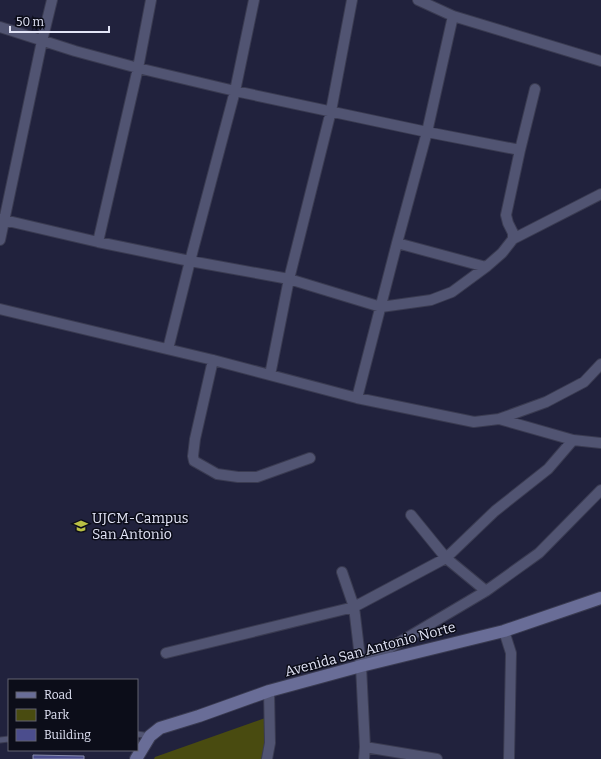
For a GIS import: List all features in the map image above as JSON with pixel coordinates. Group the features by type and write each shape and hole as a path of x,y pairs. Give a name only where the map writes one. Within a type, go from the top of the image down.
{"street":[{"path":"0,240 2,219 52,0"},
{"path":"98,242 138,68 151,0"},
{"path":"168,349 235,91 254,0"},
{"path":"270,375 288,279 331,111 352,0"},
{"path":"418,0 454,16 601,61"},
{"path":"357,398 427,132 454,16"},
{"path":"0,27 75,51 138,68 235,91 427,132 520,150"},
{"path":"513,239 513,233 506,215 535,88"},
{"path":"2,219 98,242 288,279 381,307 431,300 452,292 486,267 502,253 513,239 601,194"},
{"path":"397,243 486,267"},
{"path":"0,309 213,360 357,398 474,422 499,419 546,402 584,382 601,364"},
{"path":"213,360 195,440 193,456 194,461 218,474 238,477 257,477 310,458"},
{"path":"499,419 574,440 601,443"},
{"path":"166,653 354,606 446,558 495,511 548,469 574,440"},
{"path":"361,666 486,591 539,552 601,490"},
{"path":"411,515 446,558 486,591"},
{"path":"342,572 354,606 361,666 365,747 364,759"},
{"name":"Avenida San Antonio Norte","path":"150,736 160,728 269,691 361,666 504,631 601,598"},
{"path":"504,631 511,653 509,759"},
{"path":"268,759 270,743 269,691"},
{"path":"136,759 150,736"},
{"path":"365,747 437,759"}],"lane":[{"path":"138,734 150,736"}],"green space":[{"path":"268,717 265,759 154,759 155,757"}],"building":[{"path":"33,755 84,756 84,759 33,759"}],"place":[{"name":"UJCM-Campus San Antonio","path":"81,526"}]}
